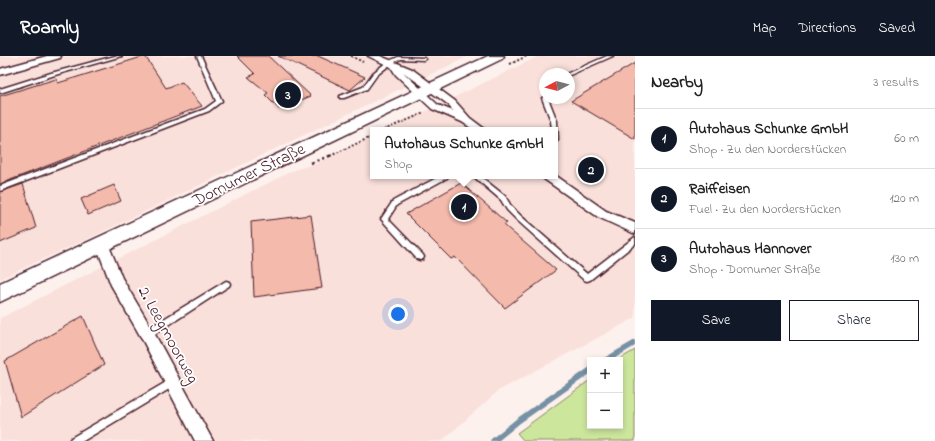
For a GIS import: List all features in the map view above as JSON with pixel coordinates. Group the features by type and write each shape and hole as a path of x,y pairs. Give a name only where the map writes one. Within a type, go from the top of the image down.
{"main road":[{"name":"Dornumer Straße","path":"0,293 498,56"}],"street":[{"path":"0,72 57,56"},
{"path":"372,56 391,64 399,73 426,91 452,103 466,120"},
{"path":"426,91 435,107 466,120 476,127"},
{"path":"552,179 602,214 635,229"},
{"name":"2. Leegmoorweg","path":"102,245 116,281 147,334 204,441"}],"lane":[{"path":"0,91 53,74 120,56"},
{"path":"0,189 207,110 219,101 199,56"},
{"path":"575,71 611,56"},
{"path":"342,97 364,88 375,74 400,58 424,59"},
{"path":"547,104 554,121 554,127"},
{"path":"420,257 384,219 395,203 439,179"},
{"path":"480,179 503,198 509,208 520,219 587,278 635,240"},
{"path":"147,334 226,284"},
{"path":"74,441 173,382"}],"path":[{"path":"351,56 380,70"},
{"path":"395,105 412,119"},
{"path":"391,127 412,119 435,107"}],"shaded area":[{"path":"0,56 469,56 96,235 0,279"},
{"path":"539,56 635,56 635,318 498,391 442,441 0,441 0,318 294,170 320,162 370,138 370,179 558,179 558,127 393,127"}],"green space":[{"path":"635,350 635,441 524,441 517,433 587,382 587,429 623,429 623,357"}],"building":[{"path":"145,56 166,88 182,82 202,106 0,184 0,96 56,79 58,83"},
{"path":"237,56 268,56 311,96 279,109 265,95 268,93 248,77 255,74"},
{"path":"278,56 318,56 365,77 350,90"},
{"path":"635,63 635,139 575,103 575,99"},
{"path":"461,183 507,223 504,225 556,270 505,308 455,257 451,259 406,214"},
{"path":"23,184 36,228 0,243 0,192"},
{"path":"114,185 121,201 88,215 81,199"},
{"path":"311,215 322,288 254,297 251,222"},
{"path":"83,316 104,365 21,417 5,361"}],"waterway":[{"path":"611,357 635,343"},
{"path":"493,441 518,421 587,372"}],"place":[{"name":"Autohaus Hannover","path":"288,95"},
{"name":"Raiffeisen","path":"591,170"},
{"name":"Autohaus Schunke GmbH","path":"464,207"}]}
